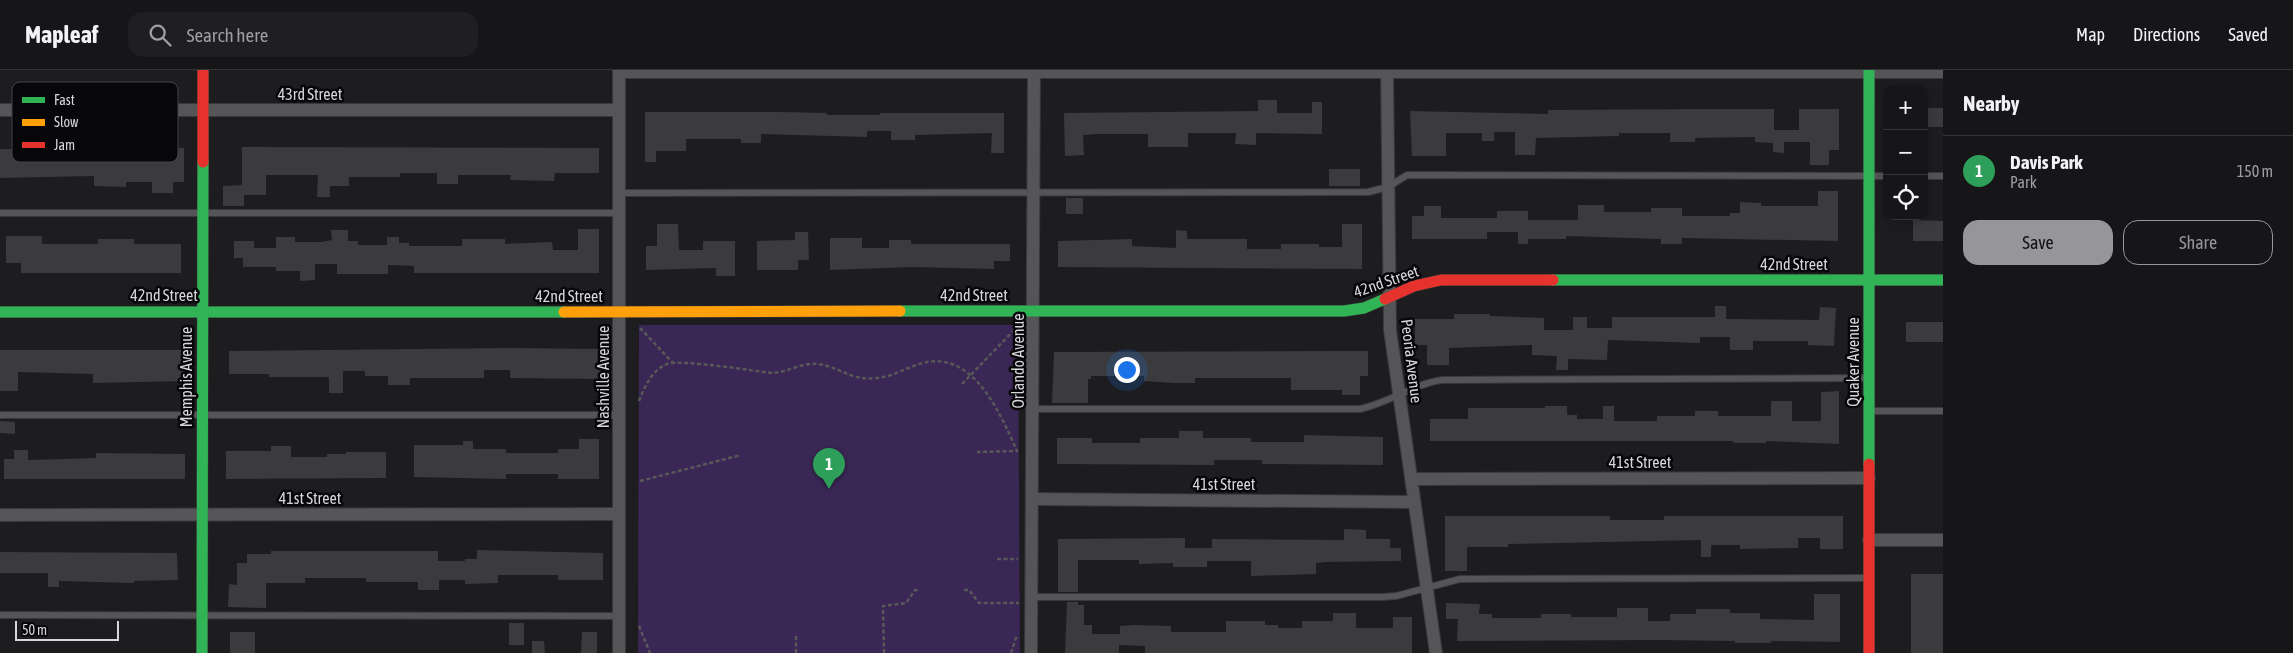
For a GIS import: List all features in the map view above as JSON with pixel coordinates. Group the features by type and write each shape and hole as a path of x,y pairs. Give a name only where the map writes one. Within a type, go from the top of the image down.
{"street":[{"name":"Memphis Avenue","path":"202,70 202,653"},
{"path":"619,71 1943,72"},
{"name":"Nashville Avenue","path":"619,71 619,653"},
{"name":"Orlando Avenue","path":"1031,653 1034,409 1034,71"},
{"name":"Peoria Avenue","path":"1387,71 1388,297 1390,330 1436,653"},
{"name":"Quaker Avenue","path":"1869,71 1870,653"},
{"name":"43rd Street","path":"178,110 619,110"},
{"name":"42nd Street","path":"0,312 1344,312 1364,308 1414,286 1441,280 1943,280"},
{"name":"41st Street","path":"1411,479 1869,478"},
{"name":"41st Street","path":"1033,499 1414,502"},
{"name":"41st Street","path":"0,514 619,514"},
{"path":"1869,540 1943,540"}],"lane":[{"path":"619,193 1368,192 1388,188 1407,175 1883,176"},
{"path":"1928,176 1943,176"},
{"path":"0,213 619,213"},
{"path":"1034,409 1360,409 1375,406 1425,382 1442,380 1869,378"},
{"path":"1869,411 1943,411"},
{"path":"0,415 619,415"},
{"path":"1032,597 1382,597 1396,596 1427,586 1460,579 1869,578"},
{"path":"0,615 619,616"}],"path":[{"path":"962,384 1017,327"},
{"path":"640,328 674,363"},
{"path":"640,400 656,371 674,363 773,373 787,372 812,363 821,364 854,377 866,379 886,377 923,363 935,362 961,368 970,375 991,400 1017,451 977,452"},
{"path":"640,481 741,455"},
{"path":"997,559 1018,559"},
{"path":"884,653 883,606 906,603 916,590 919,590"},
{"path":"964,590 969,590 979,603 1019,603"},
{"path":"640,626 650,653"},
{"path":"1011,653 1018,634"},
{"path":"796,636 796,653"}],"shaded area":[{"path":"639,325 1018,325 1020,653 638,653"}],"building":[{"path":"1258,100 1277,100 1277,113 1312,113 1312,102 1322,102 1322,134 1256,133 1256,145 1235,144 1236,133 1188,133 1188,147 1148,147 1148,134 1083,135 1084,155 1065,156 1064,113 1258,111"},
{"path":"1928,108 1943,108 1943,127 1928,127"},
{"path":"1774,109 1774,130 1799,130 1799,109 1839,109 1839,150 1829,150 1829,165 1810,165 1810,142 1784,142 1784,153 1773,152 1773,143 1755,142 1755,137 1695,138 1695,142 1670,142 1670,133 1619,133 1619,136 1536,138 1535,155 1515,155 1515,132 1494,132 1494,141 1482,141 1482,133 1446,133 1446,156 1412,156 1410,111 1548,114 1548,110"},
{"path":"645,112 781,112 827,113 827,115 1004,113 1004,153 991,153 992,133 915,135 915,140 891,140 891,131 867,131 867,137 761,134 761,143 741,143 741,139 686,139 686,151 656,151 656,162 645,162"},
{"path":"242,147 599,148 599,173 555,173 554,181 510,180 511,175 458,175 458,184 437,184 437,173 400,173 400,177 349,177 349,186 330,186 330,197 317,197 318,175 266,175 266,195 244,195 244,206 223,206 223,186 242,185"},
{"path":"178,148 184,148 184,182 173,182 173,193 152,193 152,182 126,182 126,187 94,186 94,176 0,178 0,149 12,149 12,162 178,162"},
{"path":"1329,169 1360,169 1360,186 1329,186"},
{"path":"1818,191 1838,191 1838,241 1682,238 1682,244 1661,244 1661,239 1566,236 1566,239 1528,239 1528,244 1518,244 1518,232 1487,232 1487,239 1412,239 1412,216 1424,216 1424,206 1441,206 1441,218 1497,218 1497,211 1528,211 1528,220 1578,220 1578,205 1604,205 1604,212 1651,212 1651,208 1682,208 1682,216 1730,216 1730,213 1740,213 1740,202 1761,203 1761,206 1818,206"},
{"path":"1066,198 1083,198 1083,214 1066,214"},
{"path":"1913,220 1943,221 1943,241 1913,241"},
{"path":"657,224 678,224 679,250 703,250 703,241 735,241 735,276 716,276 716,268 646,270 646,246 657,246"},
{"path":"1342,224 1362,224 1362,269 1058,267 1058,241 1132,239 1132,246 1176,248 1176,230 1187,231 1187,239 1247,239 1247,249 1281,249 1281,244 1319,244 1319,247 1342,247"},
{"path":"578,229 599,229 599,273 414,273 414,266 388,265 388,274 337,274 337,264 315,264 315,280 300,281 300,271 276,271 276,267 243,267 243,258 234,258 234,241 254,241 254,248 276,248 276,237 295,237 295,242 321,242 332,240 331,230 348,230 348,241 358,241 358,245 387,245 387,237 399,237 399,243 409,243 409,246 462,246 462,239 505,239 505,244 552,242 553,250 578,250"},
{"path":"795,232 808,232 809,260 798,260 798,270 757,270 757,241 795,240"},
{"path":"6,236 42,236 42,244 98,244 98,239 134,239 134,244 181,244 181,273 21,273 21,263 6,263"},
{"path":"830,238 862,238 862,248 889,248 889,240 911,240 911,244 1010,244 1010,261 994,261 994,269 911,267 830,270"},
{"path":"1715,306 1726,306 1726,319 1819,320 1820,307 1836,308 1834,346 1808,345 1808,341 1753,341 1753,350 1730,350 1730,337 1700,337 1700,343 1608,340 1607,360 1568,359 1568,370 1556,370 1557,356 1532,355 1532,345 1449,348 1449,365 1427,365 1427,345 1415,345 1415,319 1454,319 1454,314 1490,314 1490,316 1544,318 1544,330 1573,330 1573,317 1587,317 1587,328 1612,328 1612,317 1715,317"},
{"path":"1906,322 1943,322 1943,342 1906,342"},
{"path":"602,349 602,379 510,378 510,370 484,370 484,378 410,378 410,385 388,385 388,376 365,376 365,371 343,371 343,393 329,393 329,377 269,377 269,374 229,374 229,351"},
{"path":"0,350 185,350 185,381 93,383 93,374 18,372 18,391 0,391"},
{"path":"1368,351 1368,376 1360,376 1360,395 1342,395 1342,390 1291,390 1291,378 1195,378 1195,383 1174,383 1144,381 1144,376 1091,376 1091,379 1088,379 1088,403 1052,403 1054,352"},
{"path":"1839,391 1839,444 1766,441 1766,443 1733,443 1733,441 1430,441 1430,419 1468,419 1468,408 1545,408 1545,406 1567,406 1567,415 1577,415 1577,419 1603,419 1603,406 1614,406 1614,421 1657,421 1657,416 1695,416 1695,411 1718,411 1718,416 1771,416 1771,401 1792,401 1792,421 1821,421 1821,392"},
{"path":"0,421 15,422 15,434 0,433"},
{"path":"1179,431 1203,431 1203,438 1251,438 1251,442 1304,442 1304,435 1383,437 1383,465 1262,464 1262,460 1214,460 1214,465 1057,464 1057,438 1092,438 1092,443 1140,443 1140,438 1179,438"},
{"path":"579,439 599,439 599,479 558,479 558,474 506,474 506,479 414,477 414,445 463,445 463,441 473,441 473,449 506,449 506,453 558,453 558,449 579,449"},
{"path":"271,446 291,446 291,457 327,457 327,454 346,454 346,452 386,452 386,478 226,479 226,451 271,451"},
{"path":"14,450 28,450 28,460 96,458 96,453 185,454 185,479 4,479 4,459 14,459"},
{"path":"1445,516 1610,516 1610,520 1664,520 1664,516 1843,516 1843,549 1820,549 1820,538 1798,538 1798,548 1740,549 1740,545 1711,545 1711,557 1701,557 1701,540 1508,544 1508,547 1467,547 1467,571 1445,571"},
{"path":"1344,529 1366,530 1366,539 1390,539 1390,548 1401,548 1401,561 1316,563 1316,574 1251,576 1251,561 1207,561 1207,567 1173,567 1173,563 1139,564 1139,560 1078,560 1078,592 1058,592 1058,539 1185,538 1185,548 1212,548 1212,539 1344,540"},
{"path":"477,550 603,553 603,580 558,580 558,575 498,575 498,583 465,584 465,580 439,580 439,590 418,590 418,582 366,582 366,578 305,578 305,583 266,583 266,608 228,607 229,584 237,585 237,563 247,563 247,554 271,554 271,551 438,551 438,561 465,561 465,559 477,559"},
{"path":"0,552 177,553 178,580 134,581 134,583 59,581 59,587 48,587 48,573 0,573"},
{"path":"1911,574 1943,574 1943,653 1911,653"},
{"path":"1814,594 1840,594 1840,642 1771,641 1771,643 1735,643 1735,641 1657,640 1457,641 1458,619 1446,619 1446,603 1480,604 1479,614 1492,614 1492,618 1541,618 1541,614 1571,614 1571,617 1617,617 1617,608 1648,608 1648,621 1670,621 1670,614 1696,614 1696,609 1730,609 1730,613 1760,613 1760,619 1814,620"},
{"path":"1067,602 1078,602 1078,605 1084,605 1084,625 1092,625 1092,634 1120,634 1120,626 1135,625 1171,626 1171,632 1226,632 1226,621 1265,621 1265,625 1278,625 1278,628 1302,628 1302,621 1333,621 1333,613 1356,613 1356,628 1393,628 1393,617 1412,617 1412,653 1145,653 1145,646 1119,645 1119,653 1065,653"},
{"path":"509,623 524,623 524,645 509,645"},
{"path":"230,632 255,632 255,653 230,653"},
{"path":"582,632 597,632 597,653 581,653"},
{"path":"532,641 544,641 545,653 532,653"}],"traffic: fast":[{"path":"1869,70 1869,464"},
{"path":"202,653 203,162"},
{"path":"1553,280 1943,280"},
{"path":"900,311 1344,311 1364,308 1385,299"},
{"path":"0,312 564,312"}],"traffic: slow":[{"path":"564,312 900,311"}],"traffic: jam":[{"path":"203,70 203,162"},
{"path":"1385,299 1414,286 1441,280 1553,280"},
{"path":"1869,464 1869,653"}],"place":[{"name":"Davis Park","path":"829,489"}]}
